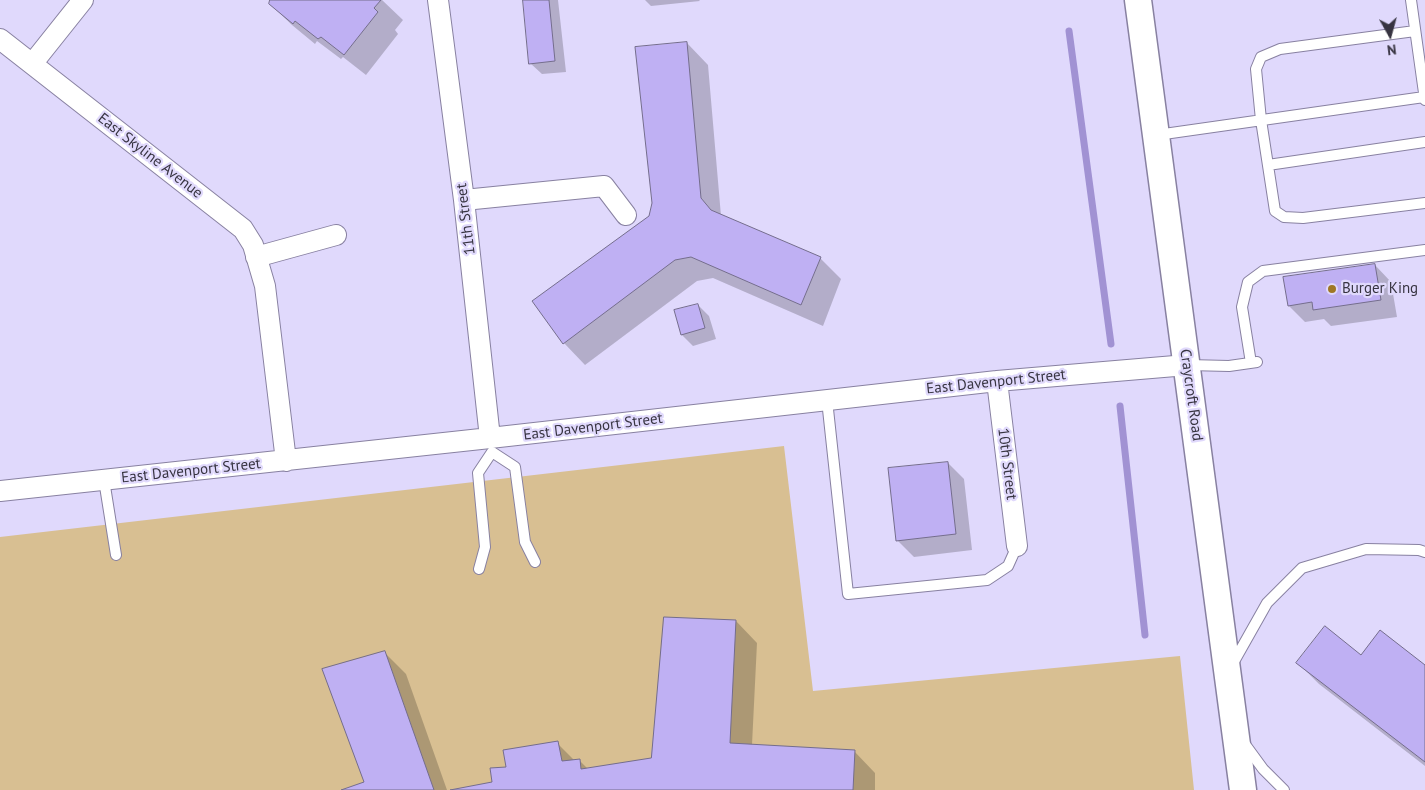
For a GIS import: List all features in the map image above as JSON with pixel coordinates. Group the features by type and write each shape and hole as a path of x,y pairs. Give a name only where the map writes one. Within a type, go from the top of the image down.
{"street":[{"path":"32,64 83,0"},
{"name":"11th Street","path":"438,0 464,200 491,445"},
{"name":"Craycroft Road","path":"1138,0 1243,790"},
{"name":"East Skyline Avenue","path":"0,39 243,229 253,244 265,286 286,461"},
{"path":"464,200 604,186 626,215"},
{"path":"256,257 336,235"},
{"name":"East Davenport Street","path":"0,491 286,461 491,445 827,400 997,381 1187,365"},
{"name":"10th Street","path":"997,381 1018,546"}],"lane":[{"path":"1156,135 1425,99 1411,0"},
{"path":"1415,31 1280,49 1261,57 1256,68 1261,120 1275,211 1284,216 1303,218 1425,202"},
{"path":"1268,165 1425,142"},
{"path":"1187,365 1229,366 1254,363 1242,307 1248,282 1263,271 1425,250"},
{"path":"827,400 848,594 987,580 1008,566 1018,546"},
{"path":"479,569 485,547 478,473 491,445 515,467 525,542 535,562"},
{"path":"104,480 116,555"},
{"path":"1228,672 1267,603 1302,568 1366,549 1419,550 1425,552"},
{"path":"1235,729 1263,769 1284,790"}],"shaded area":[{"path":"784,446 813,691 1180,656 1194,790 0,790 0,537"}],"building":[{"path":"270,0 381,0 374,8 378,12 344,55 321,37 318,39 295,21 293,24 269,4"},
{"path":"523,0 549,0 555,61 529,64"},
{"path":"687,42 701,198 711,210 821,257 801,305 691,257 675,260 563,344 532,301 649,216 652,203 635,47"},
{"name":"Burger King","path":"1375,264 1381,300 1313,310 1312,302 1288,306 1283,277"},
{"path":"698,304 705,328 681,335 674,310"},
{"path":"948,462 956,534 896,541 888,468"},
{"path":"664,617 736,620 730,743 855,750 853,790 450,790 492,782 490,768 506,767 503,750 558,741 562,761 580,759 581,769 651,758"},
{"path":"1325,626 1361,655 1380,630 1425,665 1425,762 1296,663"},
{"path":"385,651 434,790 341,790 364,782 322,669"}],"waterway":[{"path":"1069,31 1111,344"},
{"path":"1120,406 1145,635"}],"place":[{"name":"Burger King","path":"1332,289"}]}
